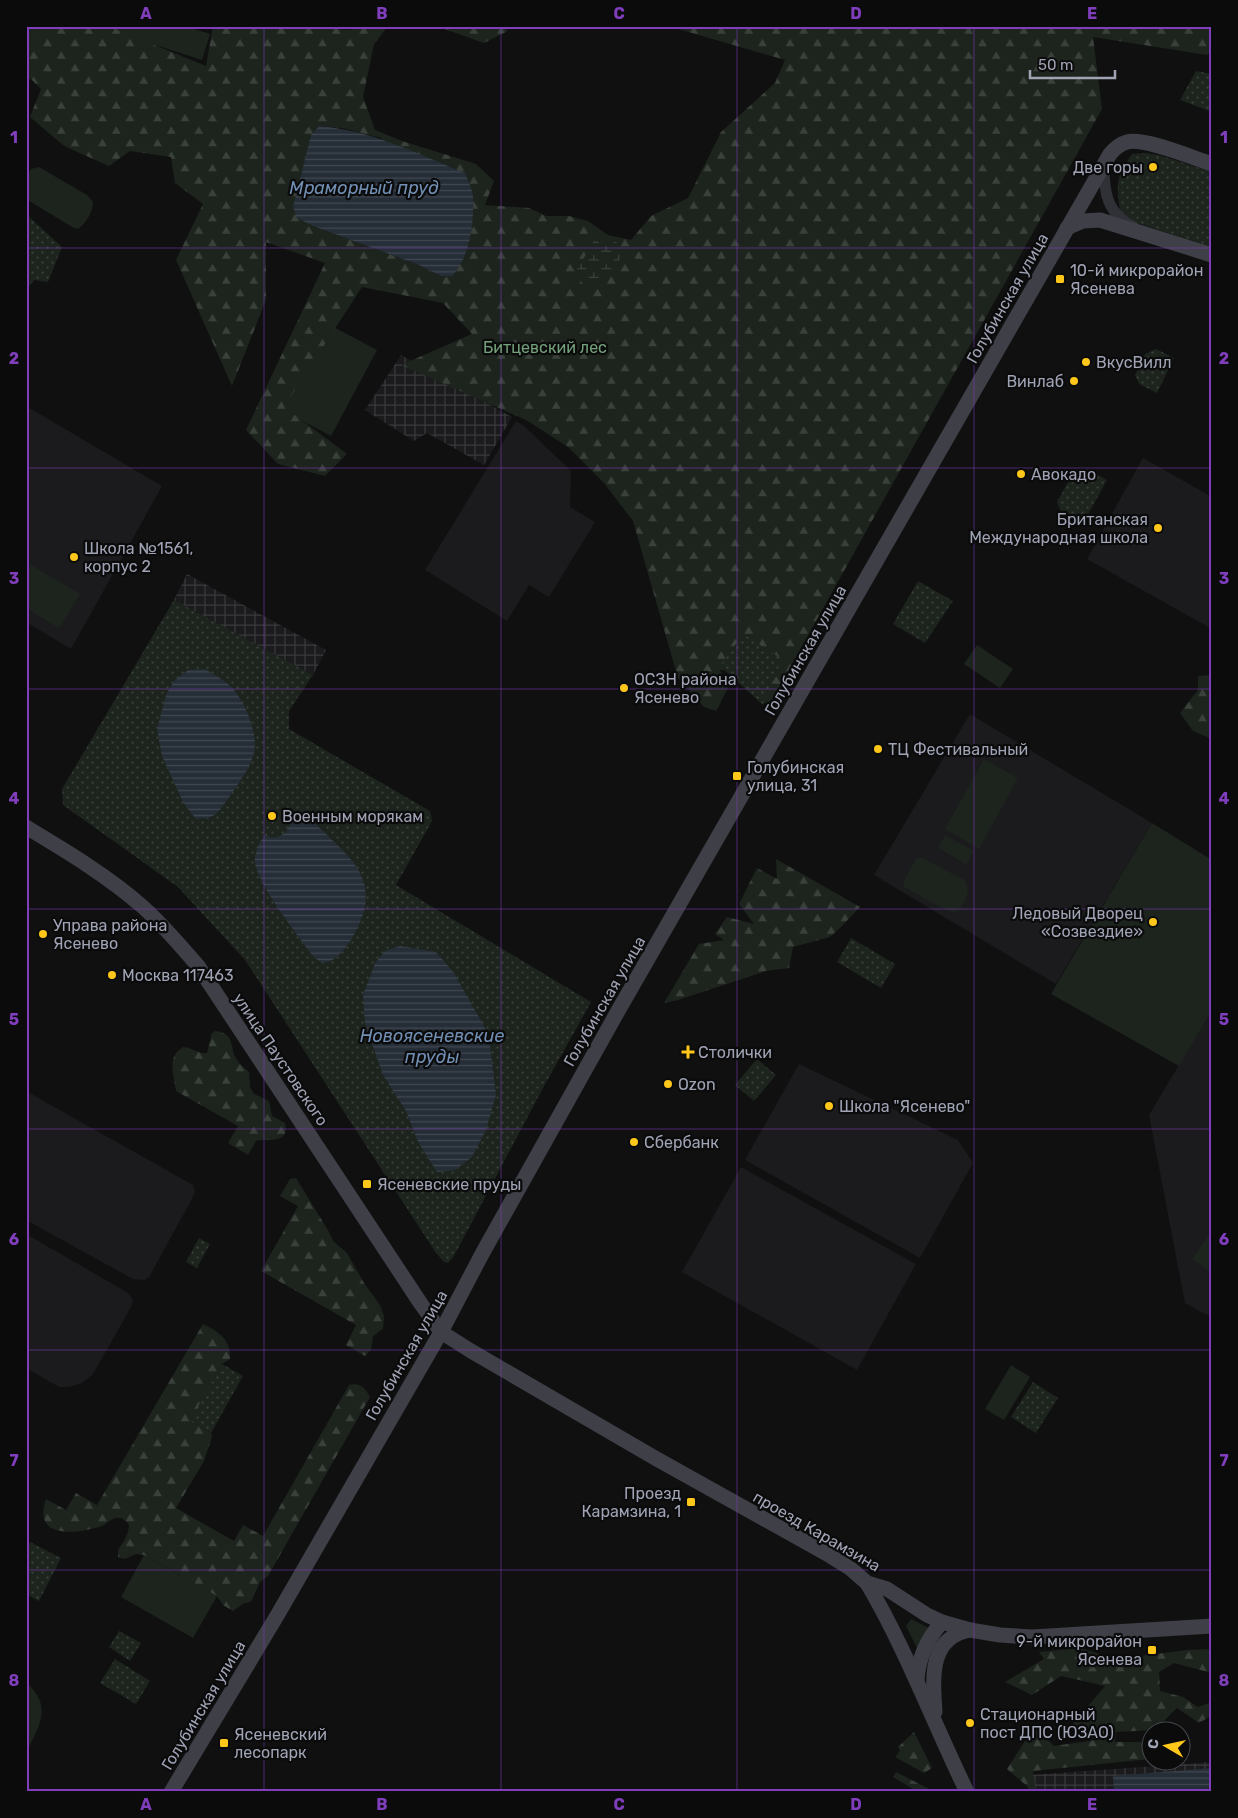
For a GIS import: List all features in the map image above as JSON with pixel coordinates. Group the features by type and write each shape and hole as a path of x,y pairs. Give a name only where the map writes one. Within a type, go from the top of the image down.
{"street":[{"name":"Голубинская улица","path":"171,1792 278,1614 441,1332 482,1254 606,1032 1104,164 1117,147 1127,142 1137,142 1156,146 1212,164"},
{"path":"1104,164 1104,187 1110,206 1126,223 1151,236"},
{"path":"1067,228 1083,220 1100,220 1212,255"},
{"name":"улица Паустовского","path":"26,827 121,889 169,932 198,966 441,1332"},
{"name":"проезд Карамзина","path":"441,1332 515,1378 827,1554 852,1569 867,1582 887,1589 942,1622 970,1630 1000,1635 1032,1637 1212,1626"},
{"path":"867,1582 880,1604 936,1721 967,1792"},
{"path":"917,1682 918,1666 934,1631 942,1622"},
{"path":"936,1721 934,1671 938,1654 948,1639 957,1633 970,1630"}],"shaded area":[{"path":"401,355 512,417 484,465 427,433 414,441 365,410"},
{"name":"Школа №1561, корпус 2","path":"26,406 162,486 71,649 26,622"},
{"path":"516,421 523,425 571,471 570,507 595,522 549,597 529,585 507,621 425,570"},
{"name":"Британская Международная школа","path":"1143,458 1212,497 1212,629 1087,559"},
{"path":"187,574 326,650 313,675 174,600"},
{"path":"970,714 1152,823 1056,984 874,875"},
{"path":"1212,1010 1212,1316 1185,1303 1149,1115"},
{"path":"799,1064 958,1140 973,1163 920,1258 745,1160"},
{"path":"26,1091 193,1185 195,1191 193,1197 149,1277 144,1280 133,1279 26,1220"},
{"path":"741,1167 916,1264 857,1370 682,1272"},
{"path":"26,1234 125,1291 133,1301 93,1374 82,1383 69,1387 59,1387 26,1368"},
{"path":"1212,1762 1212,1792 1030,1792 1029,1775 1140,1767 1140,1770 1190,1770 1190,1764"}],"green space":[{"path":"26,26 48,26 26,91"},
{"name":"Битцевский лес","path":"41,26 84,26 84,28 108,26 206,66 213,26 319,26 319,28 352,30 355,26 388,26 374,44 363,97 375,130 402,141 476,164 494,181 485,205 529,208 546,216 569,216 588,221 608,235 631,240 651,216 688,198 721,132 775,83 785,60 668,26 1212,26 1212,51 1207,55 1093,37 1102,109 768,707 758,694 768,670 720,670 728,688 716,711 704,707 678,678 633,521 604,483 568,447 526,420 401,365 472,334 443,303 362,287 284,407 347,454 325,476 278,464 246,430 325,263 266,242 266,300 232,386 176,260 203,204 175,183 171,157 130,151 109,166 64,146 30,117 41,89 26,74 26,59","holes":["319,126 342,128 381,138 441,276 419,265 313,226 297,218"]},
{"path":"110,26 185,26 210,34 202,60 109,30"},
{"path":"436,26 510,26 506,32 484,43"},
{"path":"1196,71 1212,74 1212,112 1180,100"},
{"path":"1146,153 1159,155 1212,172 1212,247 1134,222 1120,210 1118,181 1120,175 1132,154"},
{"path":"39,167 87,195 93,202 92,210 84,224 78,229 26,199 26,176 31,169"},
{"path":"26,214 62,247 48,282 34,280 26,290"},
{"path":"597,236 618,243 623,254 601,287 583,284 574,274"},
{"path":"326,323 377,350 331,436 280,409"},
{"path":"1156,349 1174,358 1157,393 1139,384 1135,375 1145,354"},
{"path":"1087,469 1107,480 1082,525 1062,514 1057,502 1073,473"},
{"path":"26,562 80,594 59,628 26,608"},
{"path":"918,581 953,601 925,643 893,624"},
{"path":"174,600 313,675 289,711 289,729 430,811 432,821 396,885 591,1002 454,1256 448,1263 444,1262 436,1253 245,960 178,887 63,805 62,789"},
{"path":"743,634 782,659 763,705 720,666"},
{"path":"977,645 1013,669 1000,688 964,664"},
{"path":"1212,675 1212,739 1193,731 1180,713 1198,690 1198,676"},
{"path":"984,759 1018,778 979,849 945,829"},
{"name":"Ледовый Дворец «Созвездие»","path":"1152,823 1212,860 1212,1010 1179,1066 1051,994"},
{"path":"945,835 974,851 966,864 938,848"},
{"path":"923,858 964,880 968,892 959,911 948,911 904,887 904,881 915,860"},
{"path":"776,859 860,907 830,937 793,947 789,968 766,971 664,1003 699,944 724,940 715,934 727,917 754,924 739,904 757,868 777,879"},
{"path":"851,938 895,964 881,988 837,962"},
{"path":"215,1031 222,1032 229,1038 237,1060 249,1072 250,1087 254,1094 269,1101 272,1116 285,1123 286,1130 281,1138 256,1141 248,1155 228,1143 238,1126 176,1091 172,1067 174,1056 183,1047 207,1053 212,1033"},
{"path":"757,1059 776,1075 754,1101 735,1085"},
{"path":"296,1178 333,1241 347,1253 364,1283 380,1305 384,1316 383,1329 373,1336 371,1350 365,1356 346,1345 356,1325 261,1271 298,1206 280,1196 290,1179"},
{"path":"1212,1231 1212,1273 1192,1259"},
{"path":"199,1238 210,1244 197,1268 186,1262"},
{"path":"203,1324 223,1337 230,1352 230,1359 222,1364 191,1421 211,1433 212,1437 204,1461 176,1508 234,1541 243,1525 263,1536 349,1385 356,1384 362,1386 370,1397 268,1576 260,1582 251,1602 244,1603 233,1611 223,1605 217,1596 144,1555 136,1554 125,1559 118,1557 118,1550 127,1536 129,1525 122,1519 114,1519 101,1526 89,1529 68,1532 58,1531 50,1527 45,1521 43,1512 46,1499 66,1510 76,1493 97,1505"},
{"path":"222,1364 243,1376 211,1433 190,1421"},
{"path":"1011,1365 1030,1377 1004,1420 985,1409"},
{"path":"1033,1382 1058,1398 1036,1433 1011,1417"},
{"path":"30,1542 61,1558 39,1601 26,1594 26,1550"},
{"path":"144,1555 217,1596 193,1638 121,1597"},
{"path":"911,1619 929,1628 920,1654 906,1626"},
{"path":"119,1631 141,1643 130,1661 109,1647"},
{"path":"1080,1648 1116,1659 1187,1650 1212,1649 1212,1673 1174,1663 1159,1672 1160,1691 1183,1697 1198,1707 1212,1702 1212,1715 1199,1723 1177,1708 1165,1720 1140,1720 1140,1731 1116,1732 1115,1742 1140,1742 1140,1760 1033,1771 1036,1792 1028,1792 1028,1787 1007,1769 1034,1727 1054,1746 1096,1740 1071,1726 1105,1686 1061,1676 1032,1695 1005,1682 1044,1659 1039,1652"},
{"path":"115,1659 150,1681 136,1704 100,1683"},
{"path":"26,1682 39,1699 42,1715 27,1751 26,1712 29,1703 26,1701"},
{"path":"914,1732 932,1768 924,1773 895,1757 900,1751 898,1747"},
{"path":"896,1772 935,1792 918,1792 893,1777"}],"water":[{"name":"Мраморный пруд","path":"319,126 357,132 376,138 465,173 473,196 472,228 467,249 452,276 441,276 419,265 313,226 297,218 293,207 311,135"},
{"path":"205,669 228,684 239,697 252,726 255,745 247,770 219,811 208,818 195,818 183,802 162,756 157,729 166,695 174,681 188,670"},
{"path":"293,812 302,813 310,819 342,849 357,868 365,885 365,906 360,922 350,942 336,958 329,962 321,962 312,955 279,909 257,871 255,858 264,836 267,833 267,837 278,837 286,832 291,823"},
{"name":"Новоясеневские пруды","path":"400,946 436,952 454,973 485,1028 490,1046 496,1095 486,1130 472,1157 455,1170 437,1172 418,1142 406,1111 383,1075 365,1024 363,995 375,963 385,951"},
{"path":"1212,1768 1212,1788 1165,1792 1114,1792 1113,1776"}],"place":[{"name":"Две горы","path":"1153,167"},
{"name":"10-й микрорайон Ясенева","path":"1060,279"},
{"name":"ВкусВилл","path":"1086,362"},
{"name":"Винлаб","path":"1074,381"},
{"name":"Авокадо","path":"1021,474"},
{"name":"Британская Международная школа","path":"1158,528"},
{"name":"Школа №1561, корпус 2","path":"74,557"},
{"name":"ОСЗН района Ясенево","path":"624,688"},
{"name":"ТЦ Фестивальный","path":"878,749"},
{"name":"Голубинская улица, 31","path":"737,776"},
{"name":"Военным морякам","path":"272,816"},
{"name":"Ледовый Дворец «Созвездие»","path":"1153,922"},
{"name":"Управа района Ясенево","path":"43,934"},
{"name":"Москва 117463","path":"112,975"},
{"name":"Столички","path":"688,1052"},
{"name":"Ozon","path":"668,1084"},
{"name":"Школа \"Ясенево\"","path":"829,1106"},
{"name":"Сбербанк","path":"634,1142"},
{"name":"Ясеневские пруды","path":"367,1184"},
{"name":"Проезд Карамзина, 1","path":"691,1502"},
{"name":"9-й микрорайон Ясенева","path":"1152,1650"},
{"name":"Стационарный пост ДПС (ЮЗАО)","path":"970,1723"},
{"name":"Ясеневский лесопарк","path":"224,1743"}]}
